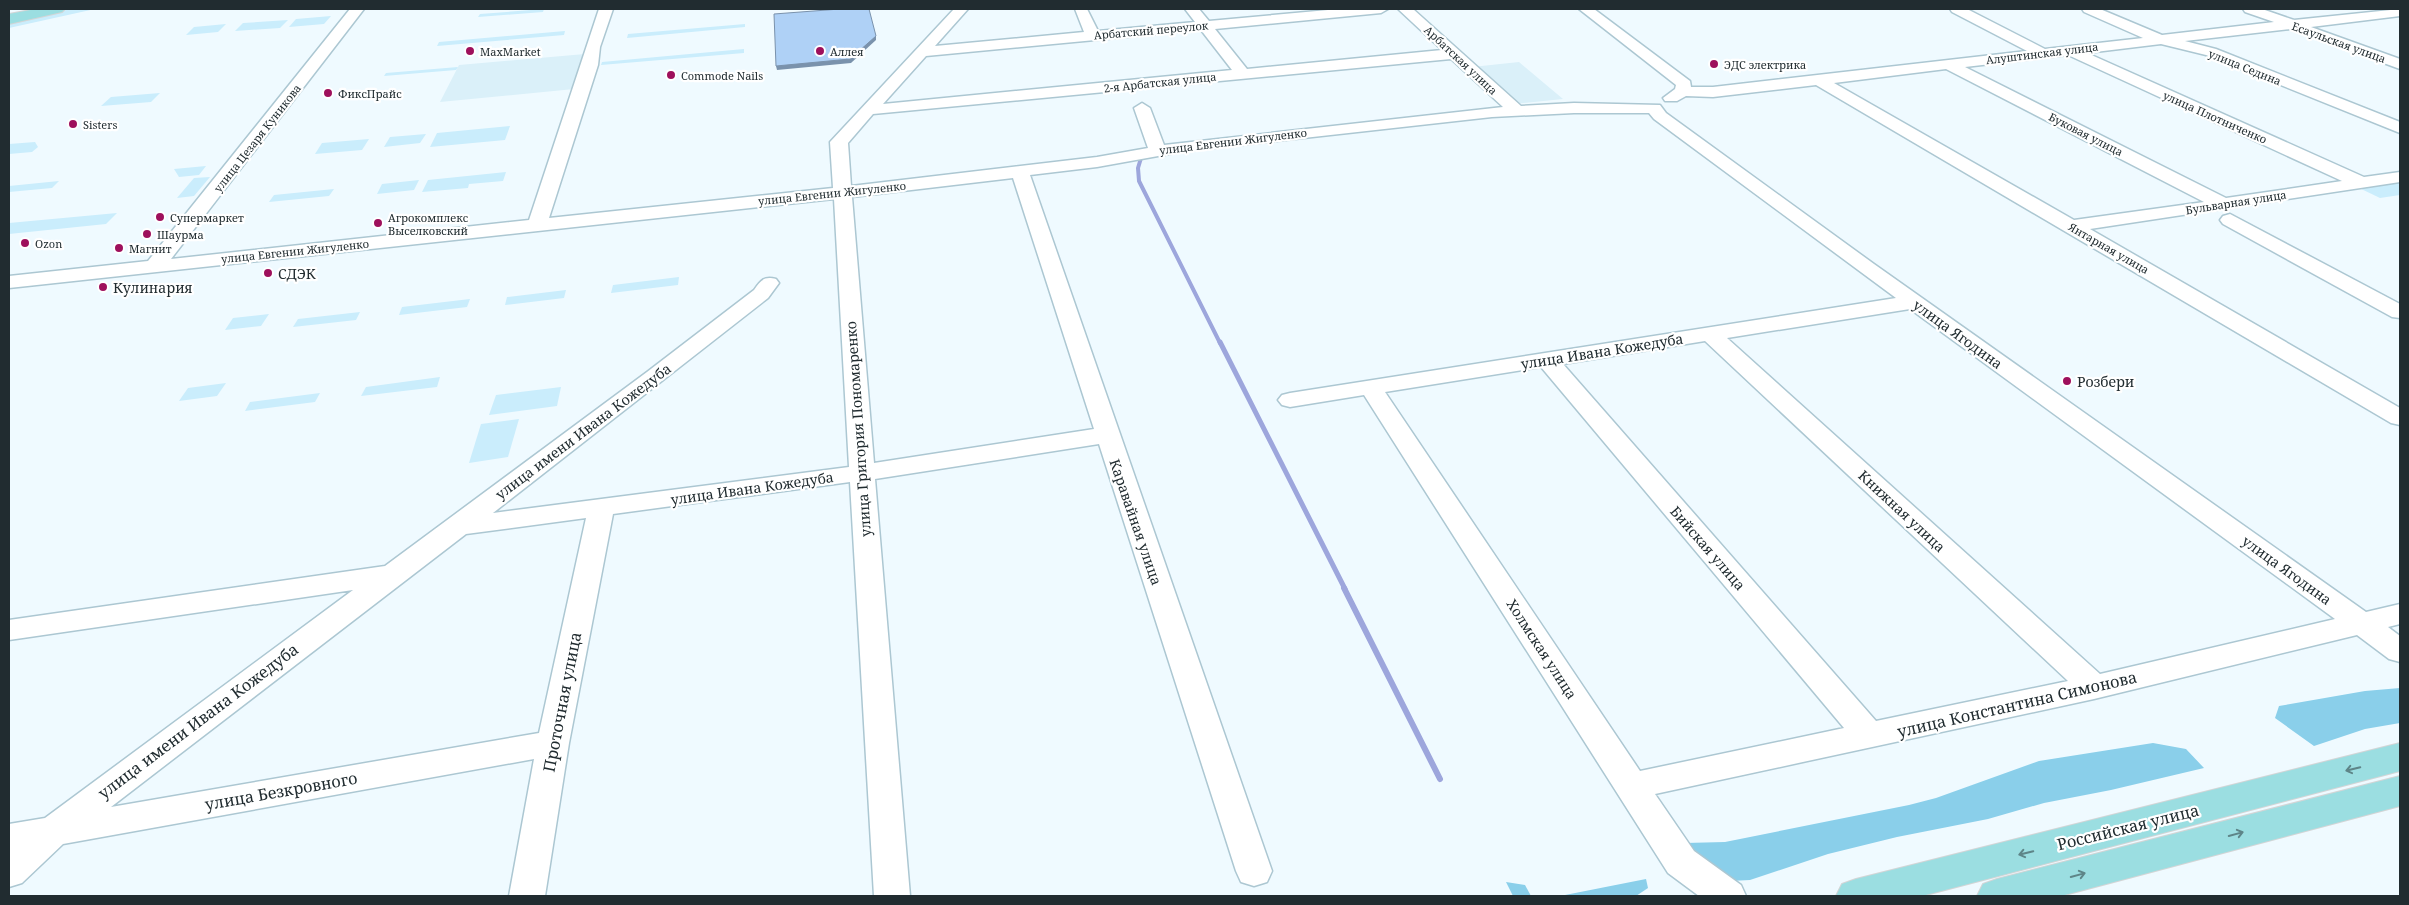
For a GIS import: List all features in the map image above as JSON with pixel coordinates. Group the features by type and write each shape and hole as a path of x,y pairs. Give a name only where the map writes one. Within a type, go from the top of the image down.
{"main road":[{"path":"9,14 36,9"},
{"path":"9,19 57,9"},
{"name":"Российская улица","path":"1868,895 2400,757"},
{"path":"1997,896 2400,791"}],"street":[{"name":"улица Цезаря Куникова","path":"156,266 357,9"},
{"path":"537,225 606,9"},
{"name":"улица Григория Пономаренко","path":"892,896 839,142 961,9"},
{"path":"1192,9 1243,74"},
{"name":"Арбатский переулок","path":"921,52 1380,9"},
{"name":"Арбатская улица","path":"1405,9 1452,54 1516,110"},
{"path":"1586,9 1684,84 1683,91 1654,108"},
{"path":"1957,9 2042,53"},
{"name":"улица Седина","path":"2089,9 2158,39 2211,52 2400,128"},
{"name":"Есаульская улица","path":"2250,9 2400,64"},
{"path":"1081,10 1093,36"},
{"name":"Алуштинская улица","path":"1683,91 1714,92 2158,39 2236,32 2400,10"},
{"name":"улица Плотниченко","path":"2069,50 2362,183"},
{"name":"2-я Арбатская улица","path":"868,110 1452,54"},
{"name":"Буковая улица","path":"1948,64 2228,212 2400,312"},
{"name":"Янтарная улица","path":"1817,79 2073,226 2400,418"},
{"path":"1142,108 1157,150"},
{"name":"улица Евгении Жигуленко","path":"9,282 1020,172 1097,162 1157,150 1516,110 1654,108"},
{"name":"улица Ягодина","path":"1654,108 1660,116 1914,302 2400,651"},
{"name":"Каравайная улица","path":"1020,172 1106,434 1254,871"},
{"name":"Бульварная улица","path":"2073,226 2228,212 2279,194 2400,177"},
{"name":"улица имени Ивана Кожедуба","path":"9,872 54,831 655,377 761,294 768,283"},
{"name":"улица Ивана Кожедуба","path":"1290,400 1914,302"},
{"name":"Книжная улица","path":"1711,335 2094,687"},
{"name":"Бийская улица","path":"1546,359 1870,736"},
{"name":"Холмская улица","path":"1371,388 1681,862 1692,872 1728,896"},
{"name":"улица Ивана Кожедуба","path":"457,526 861,473 1106,434"},
{"name":"Проточная улица","path":"527,896 553,742 601,508"},
{"name":"улица имени Ивана Кожедуба","path":"9,630 392,575"},
{"name":"улица Константина Симонова","path":"1632,786 2094,687 2400,614"},
{"name":"улица Безкровного","path":"9,838 553,742"}],"shaded area":[{"path":"71,9 95,9 9,28 9,22"},
{"path":"544,9 543,12 478,17 480,14"},
{"path":"331,16 324,24 289,27 296,19"},
{"path":"288,20 280,28 235,31 243,23"},
{"path":"226,24 218,32 186,35 194,27"},
{"path":"745,24 745,27 627,38 628,34"},
{"path":"565,31 564,35 437,46 439,42"},
{"path":"744,49 744,53 601,65 602,62"},
{"path":"585,54 574,89 440,102 459,65"},
{"path":"1519,62 1563,99 1514,104 1472,67"},
{"path":"458,67 456,70 384,76 386,73"},
{"path":"160,93 151,102 101,106 111,97"},
{"path":"510,126 505,140 430,147 437,133"},
{"path":"426,134 420,143 384,147 390,137"},
{"path":"369,139 362,150 315,154 322,143"},
{"path":"35,142 38,147 32,152 9,154 9,144"},
{"path":"206,166 199,175 179,177 174,169"},
{"path":"506,172 503,181 469,184 468,188 422,192 428,180"},
{"path":"210,177 194,196 177,198 194,178"},
{"path":"2400,179 2400,195 2380,198 2355,186"},
{"path":"419,180 414,190 377,194 382,184"},
{"path":"59,181 52,188 9,192 9,186"},
{"path":"334,189 329,196 269,202 274,195"},
{"path":"117,213 106,224 9,234 9,223"},
{"path":"679,277 678,285 611,293 613,285"},
{"path":"566,290 564,298 505,305 507,297"},
{"path":"470,299 467,307 399,315 402,307"},
{"path":"360,312 356,320 293,327 298,319"},
{"path":"269,314 261,326 225,330 233,318"},
{"path":"440,377 437,387 361,396 366,387"},
{"path":"226,383 217,396 179,401 188,388"},
{"path":"561,387 557,406 489,415 496,395"},
{"path":"320,393 315,402 245,411 250,402"},
{"path":"519,419 508,457 469,463 481,424"},
{"path":"2400,688 2400,723 2365,729 2314,746 2275,718 2279,706 2365,691"},
{"path":"2153,743 2186,749 2204,768 2111,790 2044,803 1988,819 1897,837 1828,854 1750,880 1711,882 1685,843 1725,842 1909,805 1936,798 2039,761"},
{"path":"1646,879 1648,888 1636,896 1560,896"},
{"path":"1506,882 1525,885 1531,896 1513,896"}],"building":[{"name":"Аллея","path":"840,9 869,9 876,36 850,59 776,66 774,14"}],"waterway":[{"path":"1144,157 1141,158 1138,168 1139,181 1220,343"},
{"path":"1220,342 1345,589"},
{"path":"1344,588 1440,779"}],"place":[{"name":"MaxMarket","path":"470,51"},
{"name":"Аллея","path":"820,51"},
{"name":"ЭДС электрика","path":"1714,64"},
{"name":"Commode Nails","path":"671,75"},
{"name":"ФиксПрайс","path":"328,93"},
{"name":"Sisters","path":"73,124"},
{"name":"Супермаркет","path":"160,217"},
{"name":"Агрокомплекс Выселковский","path":"378,223"},
{"name":"Шаурма","path":"147,234"},
{"name":"Ozon","path":"25,243"},
{"name":"Магнит","path":"119,248"},
{"name":"СДЭК","path":"268,273"},
{"name":"Кулинария","path":"103,287"},
{"name":"Розбери","path":"2067,381"}]}
